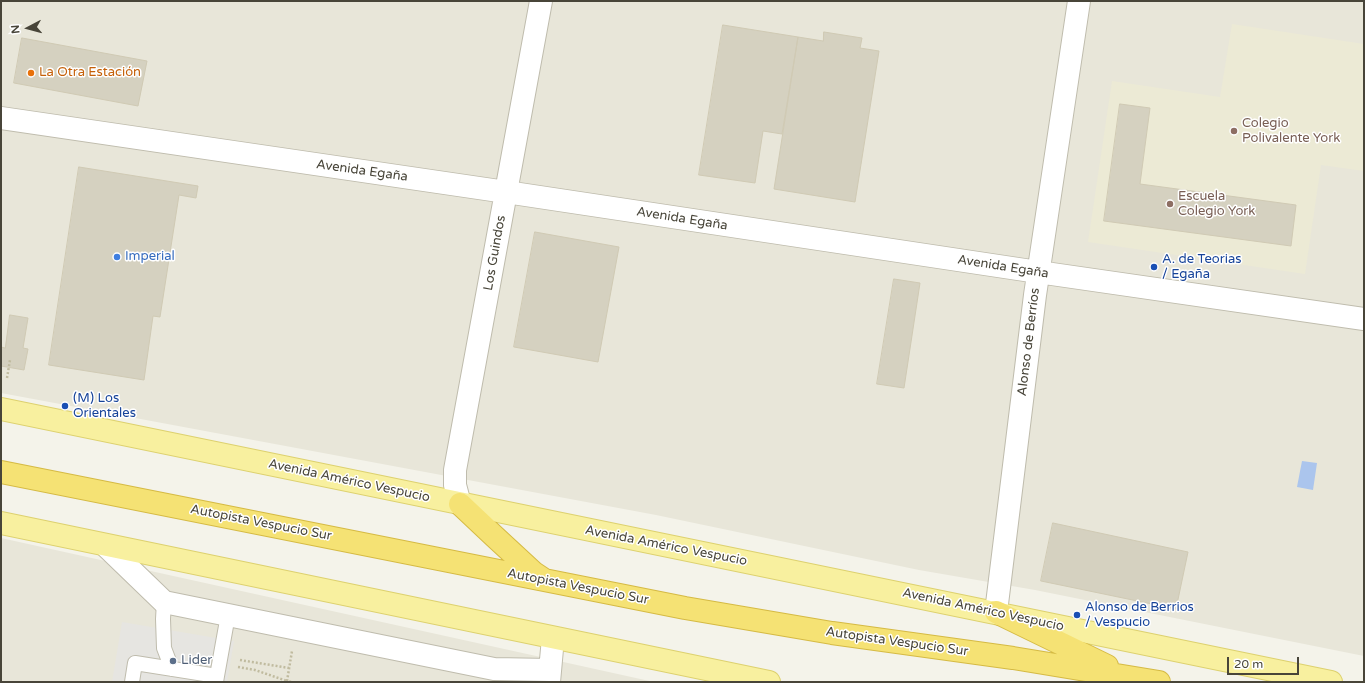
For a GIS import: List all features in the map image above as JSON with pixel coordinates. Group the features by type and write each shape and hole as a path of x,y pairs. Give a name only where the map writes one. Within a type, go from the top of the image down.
{"highway":[{"name":"Autopista Vespucio Sur","path":"1,472 685,608 832,633 1012,658 1159,682"},
{"path":"460,504 506,548 534,572 546,580"},
{"path":"996,612 1128,676"}],"main road":[{"name":"Avenida Américo Vespucio","path":"1,409 460,504 996,612 1331,682"},
{"path":"1,523 106,546 769,682"}],"street":[{"name":"Los Guindos","path":"460,504 456,489 455,470 541,1"},
{"name":"Alonso de Berríos","path":"996,612 1038,272 1078,1"},
{"name":"Avenida Egaña","path":"1,118 1364,319"},
{"path":"106,546 164,602 494,669 550,676 553,638"}],"lane":[{"path":"164,602 164,648 172,669"},
{"path":"132,682 135,663 217,679 228,615"}],"path":[{"path":"7,378 10,360"},
{"path":"287,681 293,645"},
{"path":"235,659 289,668"},
{"path":"233,666 256,670 291,682"}],"shaded area":[{"path":"1,1 1364,1 1364,656 1035,590 919,570 656,515 1,393"},
{"name":"Colegio Polivalente York","path":"1232,24 1364,44 1364,171 1321,165 1305,274 1088,242 1112,81 1220,97"},
{"path":"1,538 654,682 1,682"},
{"name":"Lider","path":"122,622 234,641 227,682 112,682"}],"water":[{"path":"1302,461 1317,463 1313,490 1297,487"}],"building":[{"path":"723,25 798,37 782,134 763,131 755,183 699,175"},
{"path":"824,32 862,38 860,48 879,51 855,202 774,189 798,37 823,41"},
{"path":"22,38 147,61 138,106 14,83"},
{"path":"1120,104 1150,108 1140,184 1296,205 1291,246 1104,221"},
{"name":"Imperial","path":"79,167 198,186 196,198 179,195 160,317 153,316 144,380 49,365"},
{"path":"535,232 619,247 598,362 514,347"},
{"path":"894,279 920,283 904,388 877,384"},
{"path":"10,315 28,318 23,348 28,349 24,370 1,366 1,347 5,348"},
{"path":"1053,523 1188,552 1176,609 1041,581"}],"place":[{"name":"La Otra Estación","path":"31,73"},
{"name":"Colegio Polivalente York","path":"1234,131"},
{"name":"Escuela Colegio York","path":"1170,204"},
{"name":"Imperial","path":"117,257"},
{"name":"A. de Teorias / Egaña","path":"1154,267"},
{"name":"(M) Los Orientales","path":"65,406"},
{"name":"Alonso de Berrios / Vespucio","path":"1077,615"},
{"name":"Lider","path":"173,661"}]}
